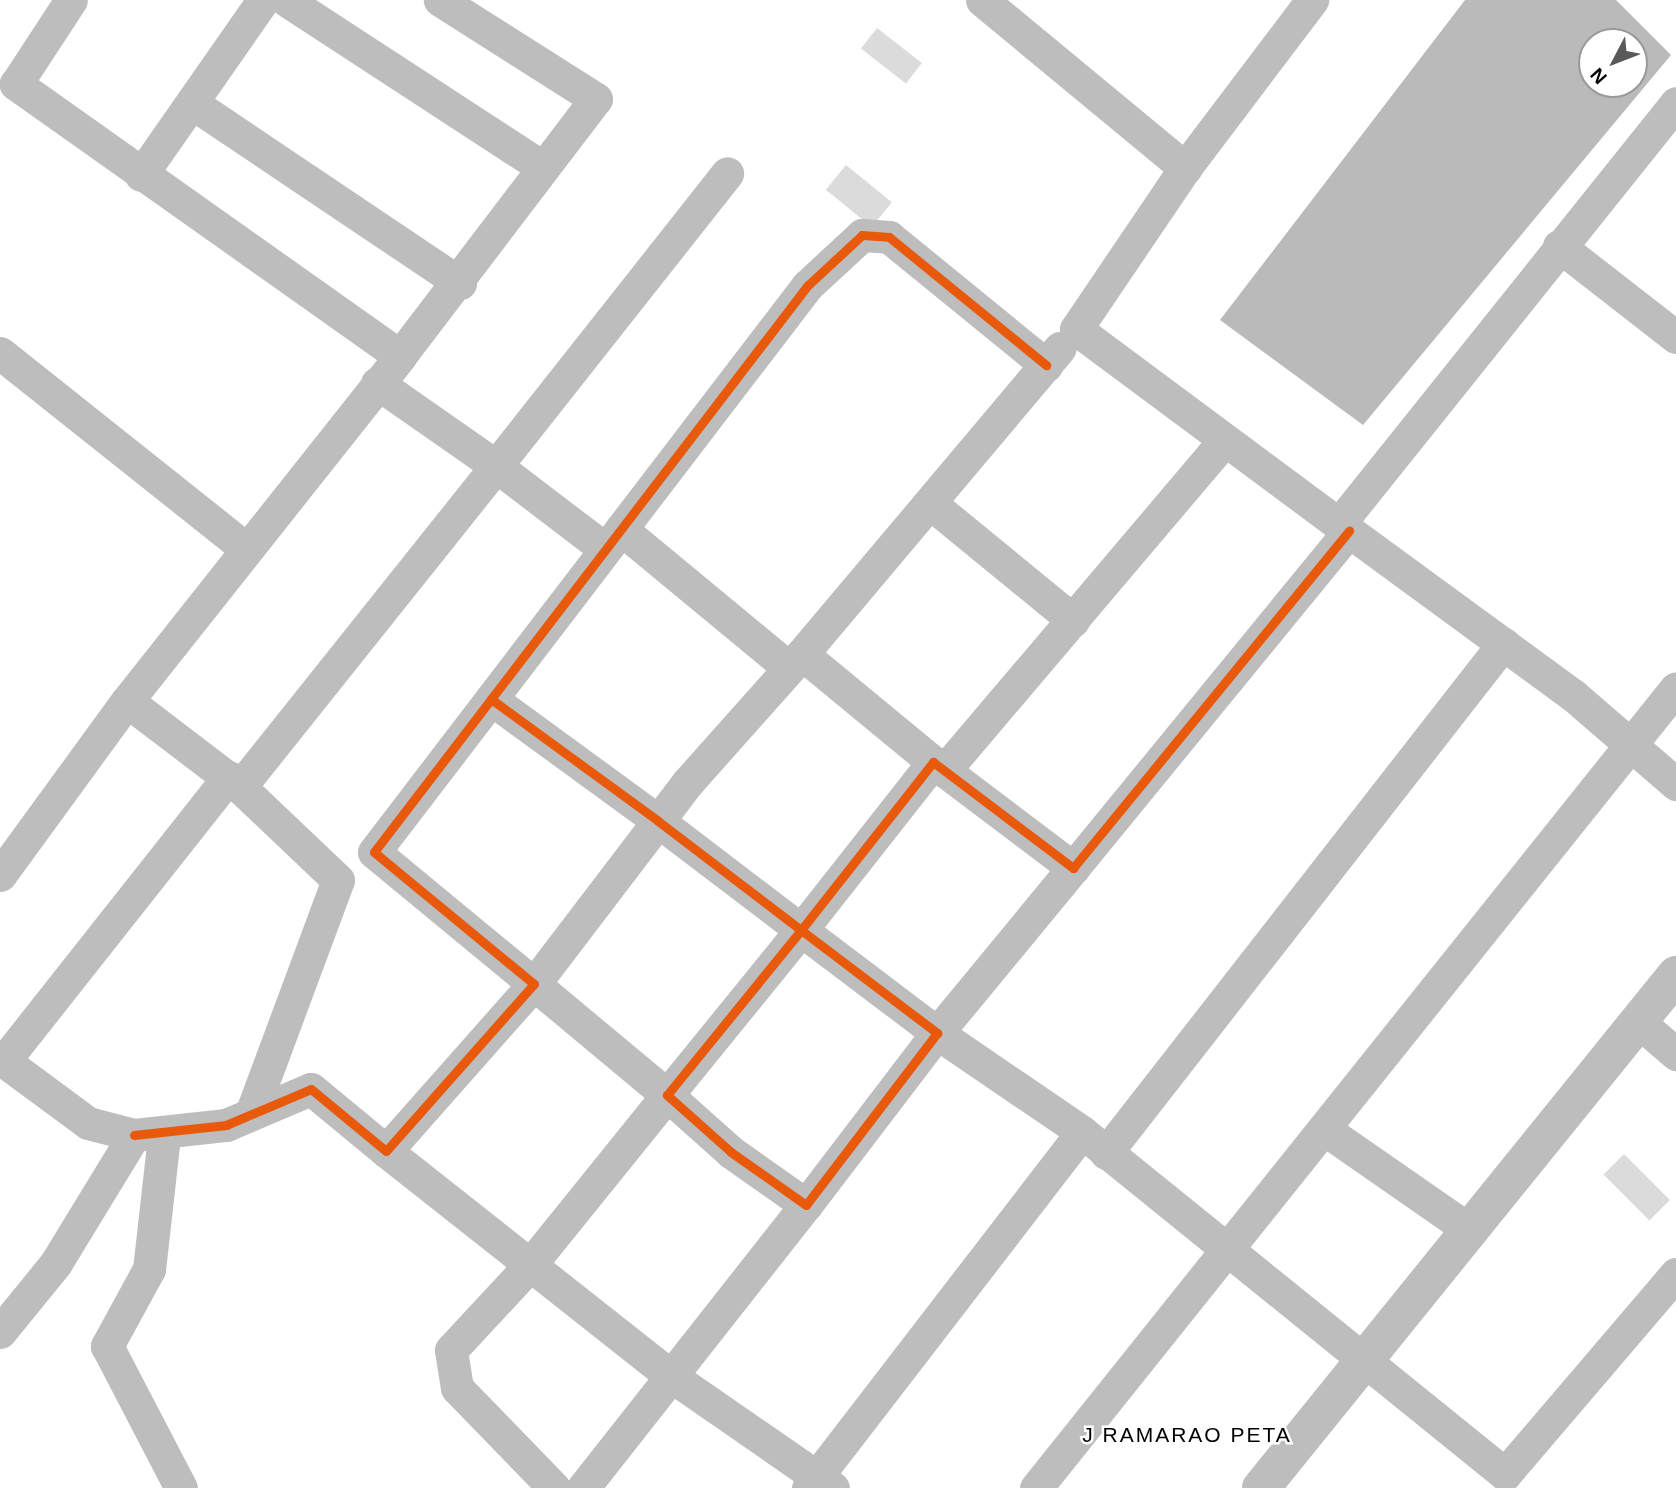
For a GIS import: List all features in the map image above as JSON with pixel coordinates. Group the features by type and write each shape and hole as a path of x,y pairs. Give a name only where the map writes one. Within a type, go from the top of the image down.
{"street":[{"path":"71,0 8,91 141,175 400,356"},
{"path":"141,175 263,0"},
{"path":"286,0 542,167"},
{"path":"0,875 127,701 377,383 460,283 542,167 596,99 440,0"},
{"path":"982,0 1185,168"},
{"path":"386,1151 534,984 658,821 1076,329 1185,168 1312,0"},
{"path":"192,103 460,283"},
{"path":"583,1488 806,1205 937,1032 1073,869 1344,527 1559,246 1676,103"},
{"path":"727,173 496,466 2,1059 88,1123 149,1136 251,1114 311,1089 671,1376 819,1484 1094,1142 1503,644"},
{"path":"806,1205 731,1152 667,1095 374,852 807,286 862,235 889,237 1046,365"},
{"path":"1559,246 1676,337"},
{"path":"1076,329 1503,644 1628,743 1676,785"},
{"path":"0,353 246,549"},
{"path":"377,383 496,466 613,539 796,661 1073,869"},
{"path":"554,1488 450,1374 451,1350 530,1265 801,930 938,767 1073,620 1225,440"},
{"path":"929,503 1073,620"},
{"path":"1036,1488 1225,1254 1628,743 1676,688"},
{"path":"491,699 658,821 937,1032 1094,1142 1225,1254 1364,1360 1513,1481 1676,1274"},
{"path":"127,701 234,782 338,880 251,1114"},
{"path":"1261,1488 1640,1023 1676,975"},
{"path":"1640,1023 1676,1054"},
{"path":"1324,1129 1471,1231"},
{"path":"0,1332 56,1263 149,1136"},
{"path":"149,1136 149,1269 107,1346 181,1488"}],"shaded area":[{"path":"1465,0 1616,0 1644,28 1578,28 1578,98 1635,98 1363,425 1220,320"},
{"path":"1648,32 1671,55 1648,83"}],"building":[{"path":"877,28 922,63 906,84 861,48"},
{"path":"846,165 892,202 872,227 826,190"},
{"path":"1624,1154 1670,1200 1649,1220 1603,1175"}],"cycle path":[{"path":"134,1135 226,1125 311,1089 386,1151 534,984 374,852 807,286 862,235 889,237 1046,365"},
{"path":"491,699 658,821 801,930 937,1033 806,1205 731,1152 667,1095 801,930 933,762 1073,868 1349,531"}],"district":[{"name":"J RAMARAO PETA","path":"1187,1435"}]}
